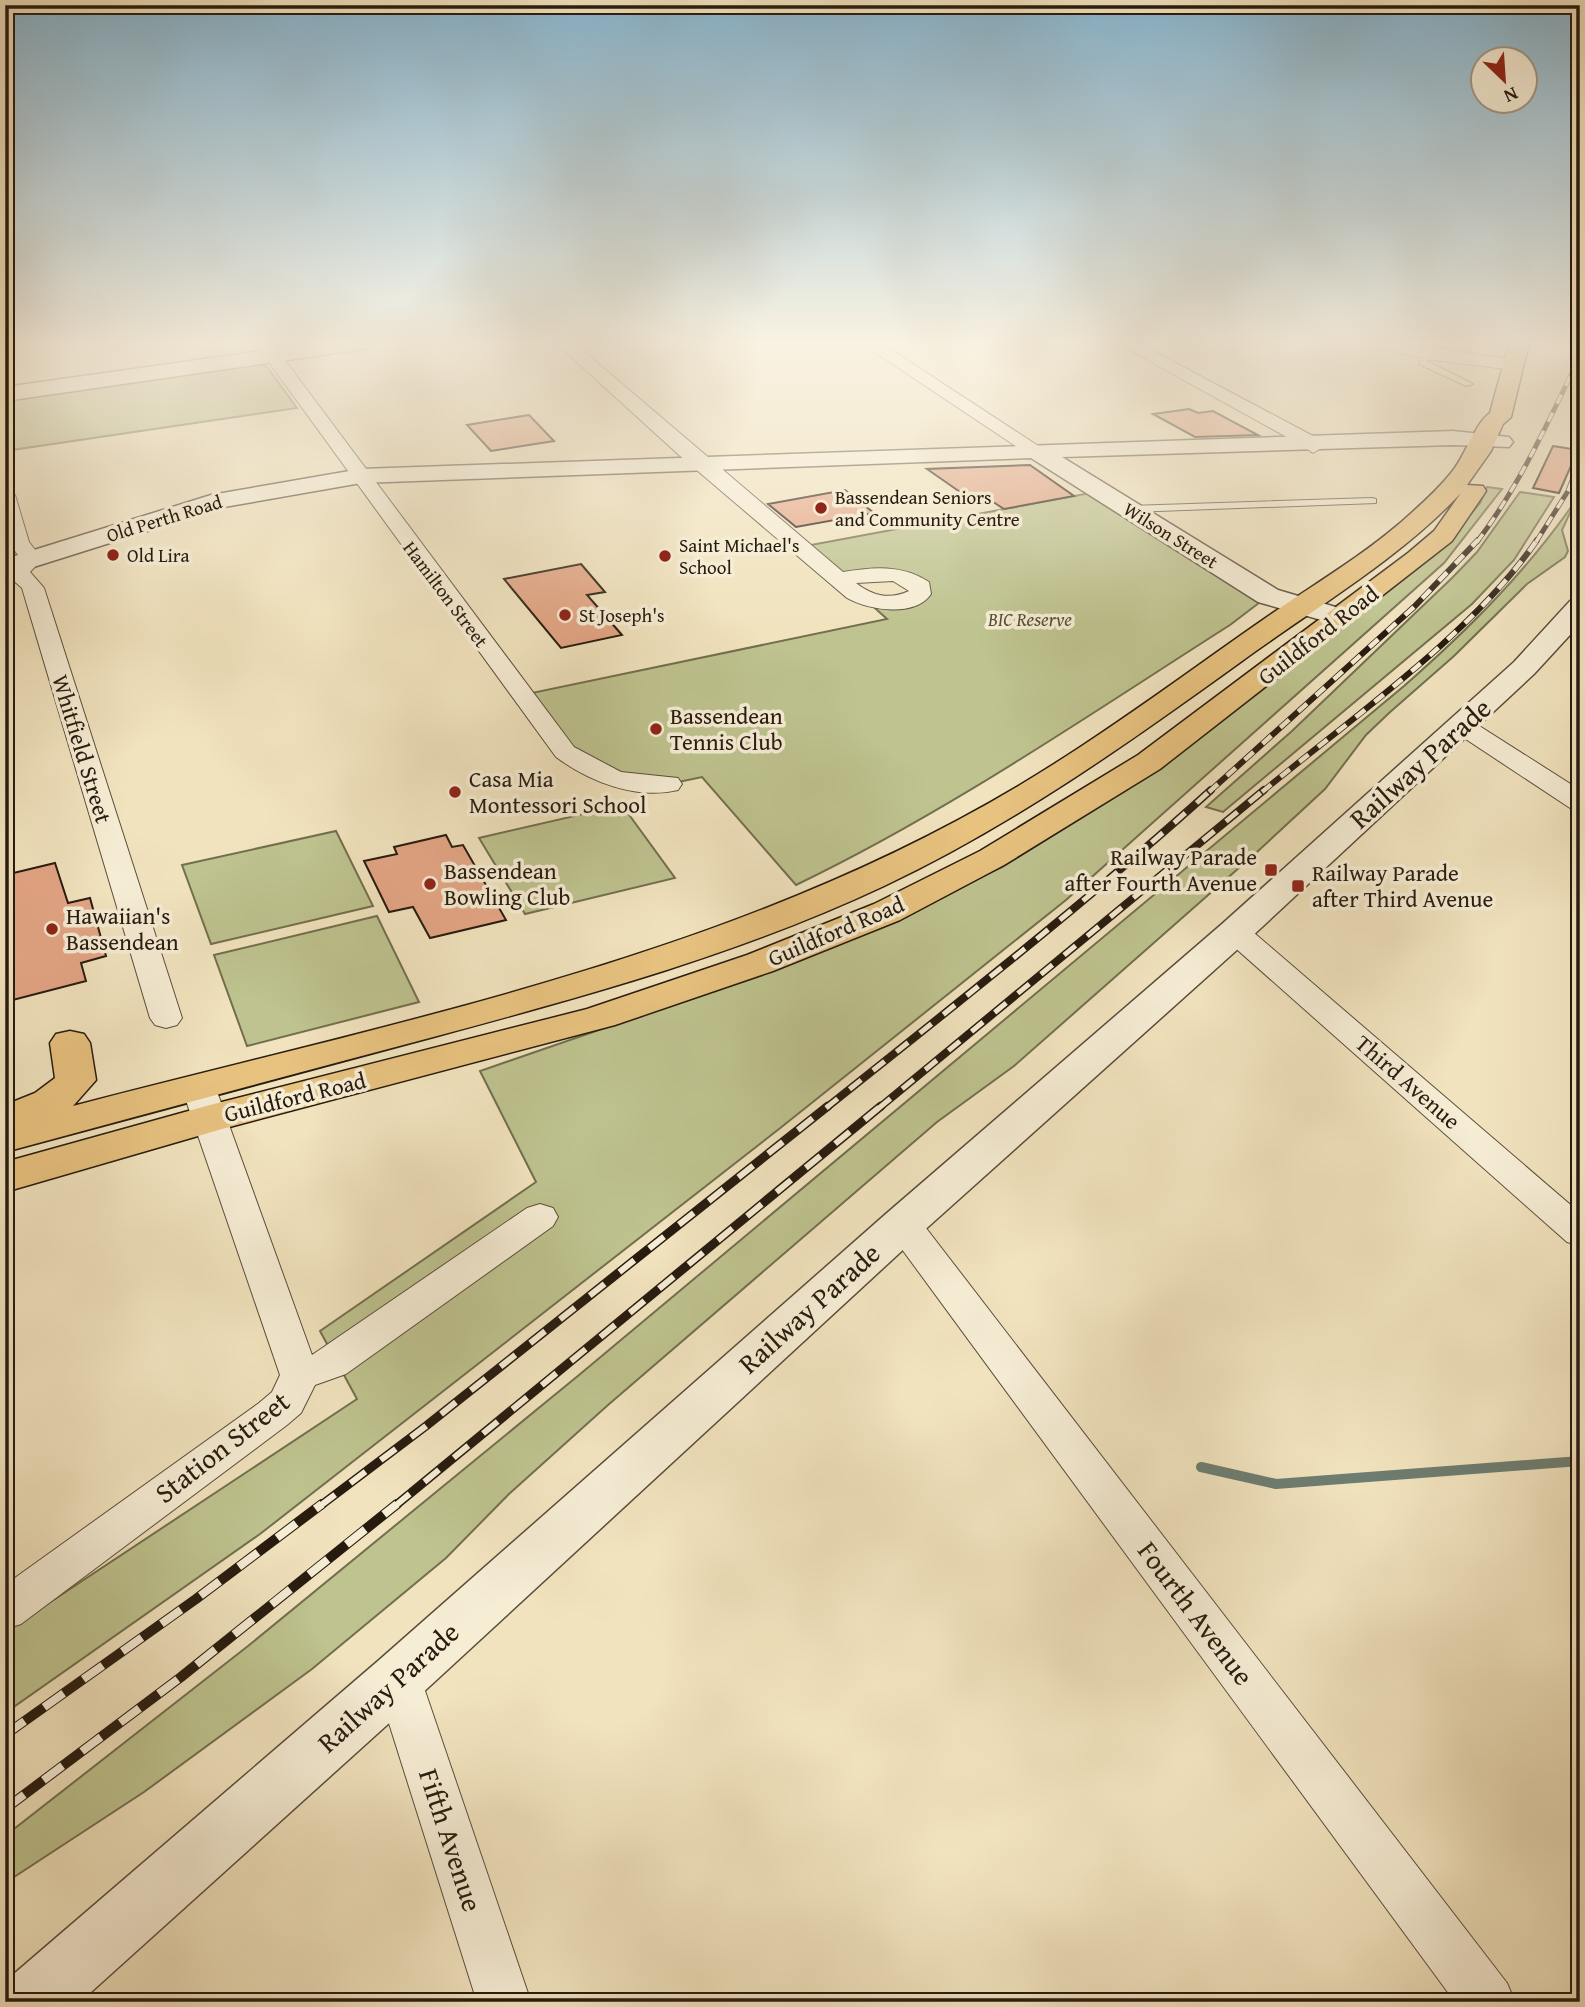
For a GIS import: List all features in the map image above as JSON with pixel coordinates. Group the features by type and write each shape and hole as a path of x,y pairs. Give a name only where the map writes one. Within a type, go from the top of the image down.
{"highway":[{"name":"Guildford Road","path":"5,1138 204,1103 601,1017 760,963 887,912 992,858 1149,762 1443,536 1491,466 1492,437"},
{"name":"Guildford Road","path":"5,1177 204,1103 661,957 817,902 934,848 1051,782 1301,606 1443,501 1492,445"},
{"path":"5,1119 51,1104 67,1091 76,1080 70,1043"}],"street":[{"name":"Hamilton Street","path":"331,437 565,752 595,774 619,782 669,784"},
{"path":"670,437 840,579"},
{"name":"Wilson Street","path":"1015,437 1268,596 1339,617"},
{"path":"1297,437 1310,444"},
{"name":"Old Perth Road","path":"15,569 225,506 363,480 1310,444 1492,445"},
{"name":"Whitfield Street","path":"5,495 19,543 15,569 28,580 33,589 166,1018"},
{"name":"Railway Parade","path":"31,2002 398,1679 904,1223 1236,932 1524,668 1580,607"},
{"path":"1461,725 1580,802"},
{"name":"Third Avenue","path":"1236,932 1580,1233"},
{"path":"204,1103 300,1376"},
{"name":"Station Street","path":"5,1611 273,1414 286,1402 300,1376 332,1363 540,1217"},
{"name":"Fourth Avenue","path":"904,1223 1488,2002"},
{"name":"Fifth Avenue","path":"398,1679 504,2002"}],"lane":[{"path":"1130,509 1372,501"}],"green space":[{"path":"5,437 102,437 5,451"},
{"path":"1487,487 1502,489 1444,563 1066,900 779,1129 260,1534 5,1713 5,1632 357,1399 320,1331 536,1182 480,1071 799,961 1002,867 1101,805 1453,535 1480,503"},
{"name":"BIC Reserve","path":"1101,491 1268,596 1230,625 1016,762 908,826 796,885 702,777 669,784 595,774 522,695 887,619 866,600 919,594 910,578 840,579 800,547"},
{"path":"1520,492 1554,497 1514,560 1472,604 1223,812 1206,807 1292,731 1453,577 1477,552"},
{"path":"1576,500 1562,530 1568,551 1565,557 1527,584 1454,656 1366,735 1325,789 1257,852 1014,1066 937,1122 608,1405 509,1494 446,1558 312,1669 144,1792 5,1883 5,1836 248,1646 579,1375 1404,686 1496,598 1538,551"},
{"path":"622,805 675,878 525,914 479,838"},
{"path":"336,831 373,906 211,944 182,865"},
{"path":"377,916 419,1002 247,1046 214,955"}],"building":[{"path":"478,437 550,437 554,441 491,451"},
{"path":"1553,446 1578,450 1559,493 1533,488"},
{"path":"1030,465 1074,496 1004,509 987,498 973,501 927,469"},
{"name":"Bassendean Seniors and Community Centre","path":"845,490 874,513 796,527 768,504"},
{"path":"581,564 605,592 587,595 622,635 561,648 504,579"},
{"name":"Bassendean Bowling Club","path":"446,835 452,847 463,845 506,920 430,938 413,907 389,912 364,861 397,854 394,847"},
{"name":"Hawaiian's Bassendean","path":"55,863 68,903 90,898 106,956 81,963 86,981 5,1002 5,875"}],"waterway":[{"path":"1201,1467 1276,1484 1580,1461"}],"railway":[{"path":"1477,542 1507,498 1540,437"},
{"path":"1536,542 1568,491 1580,460"},
{"path":"1209,792 1414,607 1478,540"},
{"path":"1262,792 1445,642 1511,575 1537,540"},
{"path":"826,1108 1069,912 1211,790"},
{"path":"879,1108 1264,790"},
{"path":"320,1506 426,1426 828,1106"},
{"path":"395,1506 881,1106"},
{"path":"5,1735 196,1599 322,1504"},
{"path":"5,1809 181,1677 397,1504"}],"place":[{"name":"Bassendean Seniors and Community Centre","path":"821,508"},
{"name":"Old Lira","path":"113,555"},
{"name":"Saint Michael's School","path":"665,556"},
{"name":"St Joseph's","path":"565,615"},
{"name":"Bassendean Tennis Club","path":"656,729"},
{"name":"Casa Mia Montessori School","path":"455,792"},
{"name":"Railway Parade after Fourth Avenue","path":"1271,870"},
{"name":"Bassendean Bowling Club","path":"430,884"},
{"name":"Railway Parade after Third Avenue","path":"1298,886"},
{"name":"Hawaiian's Bassendean","path":"52,929"}]}
